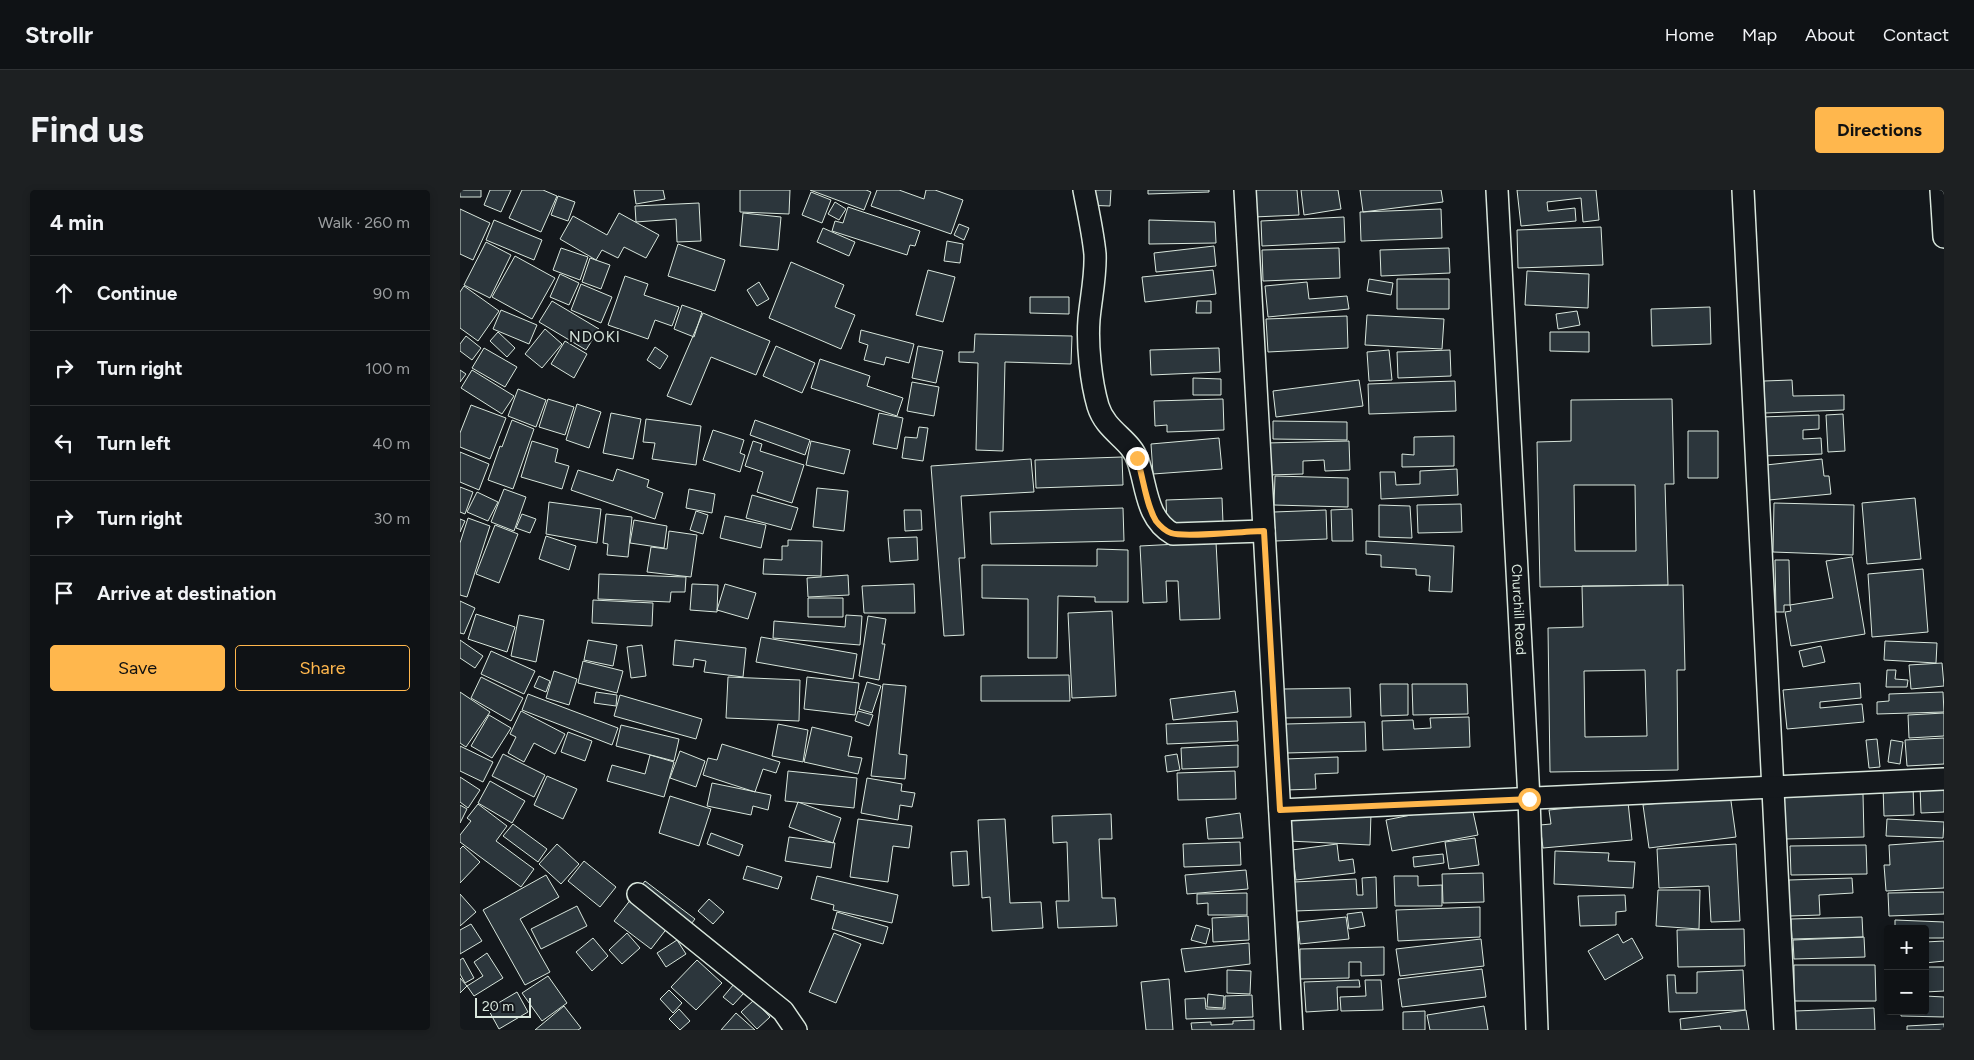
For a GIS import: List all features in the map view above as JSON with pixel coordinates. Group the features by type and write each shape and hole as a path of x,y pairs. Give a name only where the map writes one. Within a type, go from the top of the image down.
{"street":[{"path":"1084,190 1095,255 1089,322 1093,385 1099,409 1105,422 1130,447 1137,458 1150,507 1156,521 1163,529 1173,534 1264,531"},
{"path":"1245,190 1292,1030"},
{"name":"Churchill Road","path":"1497,190 1529,799 1537,1030"},
{"path":"1743,190 1785,1030"},
{"path":"1941,190 1944,237"},
{"path":"1280,810 1944,779"},
{"path":"638,894 783,1010 796,1030"}],"building":[{"path":"460,190 481,190 481,197 460,197"},
{"path":"490,190 511,190 501,212 484,205"},
{"path":"522,190 543,190 557,196 541,232 509,218"},
{"path":"634,190 663,190 665,199 636,204"},
{"path":"740,190 790,190 789,214 740,212"},
{"path":"810,190 866,190 871,192 864,210"},
{"path":"877,190 899,190 924,199 926,190 935,190 963,200 951,234 871,206"},
{"path":"1084,190 1111,190 1110,206 1084,205"},
{"path":"1148,190 1209,190 1209,192 1148,194"},
{"path":"1252,190 1297,190 1299,215 1254,217"},
{"path":"1301,190 1338,190 1341,209 1304,215"},
{"path":"1360,190 1441,190 1443,202 1363,212"},
{"path":"1517,190 1596,190 1599,220 1583,222 1581,198 1547,202 1548,211 1575,208 1576,221 1521,226"},
{"path":"811,192 831,200 822,223 802,215"},
{"path":"558,196 575,202 568,221 551,215"},
{"path":"835,202 846,209 839,220 828,214"},
{"path":"699,203 701,241 677,242 676,219 636,222 635,206"},
{"path":"848,207 920,231 915,246 910,245 907,255 832,231 835,221 843,223"},
{"path":"460,209 490,223 473,260 460,254"},
{"path":"1441,209 1442,238 1361,241 1360,212"},
{"path":"619,213 659,235 646,258 624,247 618,258 602,250 596,260 560,239 573,216 607,235"},
{"path":"743,213 781,217 778,250 740,246"},
{"path":"1344,217 1345,242 1262,246 1261,221"},
{"path":"494,220 542,240 534,260 486,240"},
{"path":"1149,220 1215,222 1216,243 1149,244"},
{"path":"959,224 969,228 964,240 954,235"},
{"path":"1601,227 1603,265 1518,268 1517,230"},
{"path":"823,228 855,242 849,256 817,242"},
{"path":"947,241 963,244 960,263 944,261"},
{"path":"486,242 511,255 490,298 464,285"},
{"path":"678,244 725,260 715,291 668,276"},
{"path":"1214,246 1216,266 1156,272 1154,253"},
{"path":"561,248 588,257 580,280 553,270"},
{"path":"1339,248 1340,278 1263,281 1262,250"},
{"path":"1449,248 1450,273 1381,276 1380,250"},
{"path":"515,256 555,278 532,319 492,297"},
{"path":"590,258 610,265 601,289 582,282"},
{"path":"791,262 844,285 835,307 855,315 841,349 769,318"},
{"path":"928,270 955,277 943,322 916,315"},
{"path":"1213,270 1216,294 1145,302 1142,277"},
{"path":"1527,271 1589,274 1588,308 1525,305"},
{"path":"560,274 579,283 569,305 550,297"},
{"path":"625,276 648,284 644,295 679,307 672,326 655,320 648,339 608,325"},
{"path":"1369,279 1393,283 1391,295 1367,291"},
{"path":"1397,279 1449,279 1449,309 1397,309"},
{"path":"759,282 769,299 757,306 747,290"},
{"path":"1307,282 1309,299 1347,296 1349,309 1268,317 1265,286"},
{"path":"581,284 612,297 601,323 571,310"},
{"path":"464,286 499,311 478,341 460,328 460,292"},
{"path":"1030,297 1069,297 1069,314 1030,313"},
{"path":"552,301 599,329 586,350 539,322"},
{"path":"1197,301 1211,301 1211,313 1196,313"},
{"path":"682,305 702,312 694,337 674,329"},
{"path":"1710,307 1711,344 1652,346 1651,309"},
{"path":"501,310 537,325 529,344 493,329"},
{"path":"1577,311 1580,325 1558,329 1556,314"},
{"path":"703,313 770,341 756,375 711,357 691,405 667,396"},
{"path":"1367,315 1444,319 1442,349 1365,345"},
{"path":"1347,316 1348,348 1268,352 1266,319"},
{"path":"545,329 562,344 542,368 525,354"},
{"path":"861,330 914,344 909,363 886,357 884,365 864,360 868,345 859,342"},
{"path":"498,332 515,348 507,357 490,341"},
{"path":"1550,332 1589,332 1589,352 1550,351"},
{"path":"975,334 1072,336 1071,364 1005,362 1003,451 976,450 978,363 959,362 959,352 974,352"},
{"path":"466,336 481,348 472,360 460,351 460,344"},
{"path":"565,341 587,354 574,378 551,364"},
{"path":"776,346 815,363 802,393 763,376"},
{"path":"918,346 943,351 936,383 912,378"},
{"path":"655,347 668,356 660,369 647,360"},
{"path":"484,348 517,367 505,387 472,368"},
{"path":"1219,348 1220,372 1151,375 1150,350"},
{"path":"1389,350 1392,380 1369,381 1367,352"},
{"path":"1450,350 1451,376 1398,378 1397,352"},
{"path":"820,359 870,376 867,386 903,398 897,416 811,388"},
{"path":"460,370 466,374 460,382"},
{"path":"472,370 514,396 502,414 461,388"},
{"path":"1193,378 1221,379 1221,395 1193,395"},
{"path":"1359,380 1363,406 1276,417 1273,391"},
{"path":"1792,380 1793,396 1844,395 1844,410 1765,413 1764,381"},
{"path":"1455,381 1456,411 1369,414 1368,384"},
{"path":"912,382 939,387 934,416 907,411"},
{"path":"518,389 546,400 536,427 508,416"},
{"path":"548,399 574,407 565,435 539,427"},
{"path":"1223,399 1224,430 1167,432 1167,425 1155,426 1154,401"},
{"path":"1672,399 1674,484 1665,484 1668,585 1540,587 1537,442 1571,441 1571,400","holes":["1574,485 1635,485 1636,551 1575,551"]},
{"path":"577,404 601,412 589,448 566,440"},
{"path":"471,405 506,418 490,459 460,447 460,433"},
{"path":"611,413 641,419 633,459 603,453"},
{"path":"879,413 903,418 897,449 873,444"},
{"path":"1843,414 1845,451 1828,452 1826,415"},
{"path":"1819,415 1819,429 1803,430 1803,439 1821,438 1822,454 1763,456 1761,417"},
{"path":"646,419 701,426 696,465 652,459 655,443 643,442"},
{"path":"512,420 534,429 513,489 488,480"},
{"path":"755,420 810,440 805,455 750,435"},
{"path":"1273,421 1347,422 1347,440 1273,439"},
{"path":"919,427 928,428 923,461 902,458 905,437 917,438"},
{"path":"713,430 744,440 740,453 745,455 740,472 703,460"},
{"path":"1688,431 1718,431 1718,478 1688,478"},
{"path":"1454,436 1454,466 1402,467 1402,454 1414,455 1414,437"},
{"path":"1219,438 1222,469 1153,474 1151,444"},
{"path":"532,441 558,449 555,462 569,466 562,489 521,477"},
{"path":"753,441 762,444 760,451 804,465 792,503 757,492 763,472 745,466"},
{"path":"811,441 850,450 844,474 806,465"},
{"path":"1349,441 1350,470 1325,471 1324,460 1303,461 1303,474 1268,475 1267,443"},
{"path":"460,452 489,464 479,490 460,482"},
{"path":"1122,457 1123,485 1036,488 1035,460"},
{"path":"1031,459 1034,492 961,496 965,558 959,558 964,635 944,636 931,466"},
{"path":"1822,459 1824,476 1829,476 1831,494 1769,500 1766,465"},
{"path":"617,469 649,480 647,487 663,493 655,519 571,490 578,470 613,481"},
{"path":"1457,469 1458,495 1381,499 1380,472 1395,472 1396,485 1420,484 1420,471"},
{"path":"1275,476 1348,478 1348,507 1274,505"},
{"path":"460,487 473,492 465,514 460,512"},
{"path":"817,488 848,491 844,531 813,527"},
{"path":"504,489 526,497 514,531 491,522"},
{"path":"689,489 715,494 712,513 686,508"},
{"path":"477,492 498,502 488,521 467,512"},
{"path":"752,495 798,508 791,530 746,518"},
{"path":"1222,498 1223,523 1167,525 1166,500"},
{"path":"1915,498 1921,559 1867,564 1862,503"},
{"path":"549,502 601,509 597,543 546,534"},
{"path":"1774,503 1854,505 1853,555 1773,552"},
{"path":"1461,504 1462,532 1418,533 1417,505"},
{"path":"1379,505 1410,506 1412,538 1379,537"},
{"path":"1123,508 1124,541 991,544 990,512"},
{"path":"1352,509 1353,541 1332,541 1331,510"},
{"path":"904,510 921,510 922,530 905,531"},
{"path":"1326,510 1327,539 1275,541 1274,512"},
{"path":"696,511 708,515 703,534 690,530"},
{"path":"522,514 536,519 530,533 516,528"},
{"path":"606,514 632,517 628,557 607,555 608,544 603,543"},
{"path":"725,516 766,525 761,548 720,538"},
{"path":"468,518 490,526 467,597 460,595 460,543"},
{"path":"460,519 465,521 460,532"},
{"path":"634,520 667,526 664,548 630,543"},
{"path":"495,525 518,534 499,583 476,574"},
{"path":"669,531 697,535 691,577 647,572 651,547 667,549"},
{"path":"546,536 576,546 569,570 539,559"},
{"path":"917,537 918,560 890,562 888,538"},
{"path":"788,540 822,541 821,576 763,574 764,559 782,560 782,546 788,546"},
{"path":"1366,541 1454,546 1452,592 1429,591 1430,576 1416,575 1416,569 1381,567 1381,555 1366,554"},
{"path":"1216,542 1220,619 1180,620 1178,581 1166,581 1167,602 1143,603 1140,546"},
{"path":"1097,549 1128,550 1128,602 1095,602 1095,597 1058,596 1057,658 1028,658 1028,599 982,598 982,565 1097,566"},
{"path":"1852,557 1865,634 1791,646 1785,612 1791,611 1790,605 1833,598 1826,561"},
{"path":"1775,560 1789,560 1790,605 1784,605 1784,612 1776,612"},
{"path":"1923,569 1928,632 1872,637 1868,574"},
{"path":"599,574 686,577 685,592 671,592 670,602 598,599"},
{"path":"848,575 849,595 808,597 807,578"},
{"path":"692,584 718,585 717,612 690,610"},
{"path":"725,584 756,593 748,619 717,610"},
{"path":"914,584 915,613 864,613 862,586"},
{"path":"1683,585 1685,670 1677,670 1678,770 1550,772 1548,628 1583,627 1582,586","holes":["1645,670 1647,736 1585,737 1584,671"]},
{"path":"808,598 843,598 843,617 808,617"},
{"path":"593,600 653,603 652,626 592,623"},
{"path":"460,601 475,608 464,634 460,633"},
{"path":"1112,611 1116,696 1072,698 1068,613"},
{"path":"476,614 515,627 507,652 468,639"},
{"path":"519,615 544,620 536,662 511,656"},
{"path":"846,615 862,616 860,645 773,638 774,621 845,627"},
{"path":"868,616 886,619 882,644 885,644 879,680 859,676"},
{"path":"761,637 857,654 853,679 756,662"},
{"path":"460,640 483,656 475,668 460,658"},
{"path":"588,640 617,645 613,666 584,660"},
{"path":"675,640 746,648 743,677 704,672 706,661 694,659 693,667 673,665"},
{"path":"1885,641 1937,643 1936,663 1884,660"},
{"path":"642,645 646,676 631,678 627,647"},
{"path":"1821,646 1825,662 1803,667 1799,651"},
{"path":"491,651 535,671 524,694 481,674"},
{"path":"583,661 623,671 617,693 578,683"},
{"path":"1942,663 1944,686 1911,689 1909,665"},
{"path":"1887,670 1896,670 1895,679 1908,680 1907,687 1886,687"},
{"path":"554,671 577,679 569,705 546,698"},
{"path":"1069,675 1070,701 981,701 981,676"},
{"path":"539,676 550,681 546,692 534,687"},
{"path":"481,677 523,698 511,721 471,698"},
{"path":"728,677 800,680 799,721 726,718"},
{"path":"807,677 859,683 855,715 804,709"},
{"path":"867,682 881,686 872,713 859,709"},
{"path":"1860,683 1861,698 1820,702 1820,708 1862,704 1864,722 1787,729 1783,690"},
{"path":"883,684 906,686 899,754 907,755 905,779 871,776"},
{"path":"1380,684 1408,684 1408,715 1381,716"},
{"path":"1412,684 1467,684 1468,714 1413,715"},
{"path":"1350,688 1351,717 1283,718 1283,689"},
{"path":"1235,691 1238,712 1173,720 1170,699"},
{"path":"460,692 490,712 466,747 460,743"},
{"path":"596,692 617,695 616,706 594,703"},
{"path":"1943,692 1944,712 1877,714 1877,702 1889,701 1889,694"},
{"path":"528,694 618,728 612,745 522,710"},
{"path":"620,695 702,719 696,739 614,716"},
{"path":"521,711 565,734 555,754 534,743 524,762 508,753 516,737 510,734"},
{"path":"858,711 873,715 869,726 855,721"},
{"path":"1944,713 1944,736 1909,738 1908,715"},
{"path":"489,715 511,728 492,758 471,746"},
{"path":"1469,717 1470,747 1383,750 1382,721 1413,720 1414,729 1431,728 1430,718"},
{"path":"1237,721 1238,741 1167,744 1166,724"},
{"path":"1365,722 1366,751 1286,753 1286,724"},
{"path":"778,724 808,730 803,762 772,756"},
{"path":"621,725 679,739 674,761 616,746"},
{"path":"812,727 852,737 848,756 862,758 858,774 804,762"},
{"path":"568,732 592,741 585,761 561,752"},
{"path":"1944,738 1944,764 1907,766 1905,740"},
{"path":"1877,739 1880,767 1869,768 1866,740"},
{"path":"1891,740 1903,742 1900,764 1888,762"},
{"path":"722,744 780,762 776,773 763,769 755,792 703,775 708,758 717,760"},
{"path":"1238,745 1238,767 1182,769 1181,748"},
{"path":"460,746 493,762 483,782 460,771"},
{"path":"680,751 705,761 696,787 670,778"},
{"path":"503,754 545,775 534,797 492,776"},
{"path":"1177,754 1180,770 1167,772 1165,756"},
{"path":"650,755 674,762 664,797 607,781 612,765 645,774"},
{"path":"1338,757 1338,773 1315,774 1316,789 1286,790 1285,759"},
{"path":"788,771 857,778 854,808 785,801"},
{"path":"1235,771 1236,799 1178,800 1177,773"},
{"path":"547,776 577,789 563,819 534,805"},
{"path":"460,777 480,790 468,808 460,802"},
{"path":"867,778 902,784 901,791 915,793 912,807 900,805 898,820 861,813"},
{"path":"490,781 525,801 512,823 478,803"},
{"path":"712,783 771,795 768,810 753,806 751,815 707,806"},
{"path":"1944,785 1944,812 1921,813 1920,786"},
{"path":"1913,786 1914,815 1884,816 1883,787"},
{"path":"1730,794 1736,837 1649,848 1643,805"},
{"path":"1863,794 1864,837 1785,839 1784,796"},
{"path":"670,796 711,809 699,846 659,833"},
{"path":"798,802 841,818 833,843 789,827"},
{"path":"1628,802 1632,840 1543,848 1540,825 1551,824 1549,810"},
{"path":"1471,803 1478,835 1392,851 1386,820"},
{"path":"478,804 507,826 496,841 534,869 521,887 460,842 460,835 471,821 467,818"},
{"path":"460,805 467,809 460,823"},
{"path":"1290,810 1371,813 1370,845 1289,841"},
{"path":"1240,813 1243,838 1208,839 1206,818"},
{"path":"1111,814 1112,839 1099,839 1102,898 1115,898 1117,926 1058,928 1056,901 1069,901 1067,842 1053,843 1052,816"},
{"path":"858,819 912,826 909,848 893,846 888,882 850,877"},
{"path":"1005,819 1010,903 1041,902 1043,928 992,931 990,897 982,898 978,820"},
{"path":"1887,819 1944,822 1943,838 1886,836"},
{"path":"513,824 547,849 538,862 503,836"},
{"path":"711,833 743,845 739,856 707,844"},
{"path":"789,837 835,843 831,868 785,861"},
{"path":"1475,838 1479,865 1449,869 1445,842"},
{"path":"1944,841 1944,888 1886,891 1884,865 1890,865 1889,845"},
{"path":"1240,842 1241,865 1184,867 1183,844"},
{"path":"557,844 579,864 561,884 539,864"},
{"path":"1337,844 1339,861 1353,859 1355,873 1296,880 1292,850"},
{"path":"1736,844 1740,921 1711,922 1709,886 1659,888 1657,849"},
{"path":"1866,845 1867,874 1791,875 1790,846"},
{"path":"463,846 480,862 460,883 460,849"},
{"path":"967,851 969,885 953,886 951,852"},
{"path":"1555,851 1609,853 1608,861 1635,862 1633,888 1554,884"},
{"path":"1443,854 1444,863 1414,867 1413,857"},
{"path":"584,861 616,887 600,907 568,881"},
{"path":"747,866 782,877 778,889 743,879"},
{"path":"1246,870 1248,889 1187,894 1185,875"},
{"path":"1483,873 1484,902 1443,903 1442,874"},
{"path":"546,875 559,897 520,919 550,972 525,985 483,910"},
{"path":"817,876 898,895 892,923 833,910 834,905 811,899"},
{"path":"1394,876 1418,876 1418,886 1442,885 1442,906 1395,906"},
{"path":"1376,877 1377,908 1295,911 1294,882 1356,879 1357,895 1363,895 1362,878"},
{"path":"1852,878 1853,893 1819,895 1820,915 1790,916 1789,880"},
{"path":"645,881 695,919 681,937 668,927 651,949 614,921"},
{"path":"1658,890 1700,890 1699,929 1656,926"},
{"path":"1944,892 1944,914 1889,916 1888,893"},
{"path":"1247,893 1247,915 1208,915 1208,903 1197,904 1197,894"},
{"path":"460,894 476,912 460,926"},
{"path":"1625,895 1626,911 1616,912 1616,925 1580,926 1578,896"},
{"path":"709,899 724,912 713,924 698,911"},
{"path":"577,906 587,926 541,949 531,929"},
{"path":"1480,907 1480,937 1398,941 1396,910"},
{"path":"837,912 888,927 883,944 832,929"},
{"path":"1362,912 1365,926 1349,929 1347,914"},
{"path":"1248,916 1249,940 1213,942 1212,918"},
{"path":"1346,917 1349,939 1300,944 1298,922"},
{"path":"1862,917 1863,937 1792,939 1791,919"},
{"path":"1895,920 1944,922 1944,938 1929,938 1929,925 1895,925"},
{"path":"471,924 482,941 460,954 460,930"},
{"path":"1196,925 1210,929 1206,944 1191,940"},
{"path":"1744,929 1745,966 1678,967 1677,930"},
{"path":"627,933 640,948 622,964 609,950"},
{"path":"834,933 861,944 836,1003 809,992"},
{"path":"1618,934 1623,943 1632,938 1643,958 1605,980 1588,951"},
{"path":"1864,937 1865,957 1794,959 1793,940"},
{"path":"593,938 608,956 592,971 576,952"},
{"path":"1481,939 1484,966 1400,976 1396,949"},
{"path":"677,940 686,954 666,967 657,953"},
{"path":"1944,941 1944,961 1929,963 1929,942"},
{"path":"1249,943 1250,964 1185,972 1181,949"},
{"path":"1384,947 1384,975 1361,976 1361,962 1349,962 1349,978 1300,979 1300,949"},
{"path":"487,953 503,978 474,996 467,986 483,976 474,962"},
{"path":"463,958 474,978 465,983 460,974 460,960"},
{"path":"697,960 722,983 696,1010 671,987"},
{"path":"1794,965 1875,965 1876,1001 1794,1001"},
{"path":"1929,967 1944,967 1944,991 1929,992"},
{"path":"1482,969 1486,997 1402,1007 1398,979"},
{"path":"1227,970 1251,971 1250,994 1227,993"},
{"path":"1743,970 1745,1010 1669,1012 1667,975 1675,975 1676,993 1697,993 1697,972"},
{"path":"548,976 567,1003 542,1021 522,993"},
{"path":"460,978 467,986 460,993"},
{"path":"1169,979 1173,1030 1146,1030 1141,982"},
{"path":"1359,980 1360,987 1337,987 1338,1010 1306,1012 1304,982"},
{"path":"1365,980 1381,980 1383,1010 1341,1011 1340,997 1366,996"},
{"path":"734,984 744,993 733,1005 723,997"},
{"path":"669,990 682,1003 673,1013 660,999"},
{"path":"517,992 528,1012 499,1029 488,1009"},
{"path":"1208,994 1224,996 1223,1008 1207,1007"},
{"path":"1252,995 1253,1017 1186,1019 1185,999 1205,998 1206,1009 1225,1009 1225,996"},
{"path":"1929,996 1944,997 1944,1017 1901,1016 1929,1015"},
{"path":"754,1000 770,1017 757,1029 741,1012"},
{"path":"564,1006 581,1028 578,1030 535,1030"},
{"path":"1484,1006 1488,1030 1430,1030 1427,1015"},
{"path":"1874,1008 1875,1030 1796,1030 1795,1011"},
{"path":"679,1009 690,1021 680,1030 669,1019"},
{"path":"1746,1010 1749,1030 1721,1030 1720,1026 1681,1030 1680,1019"},
{"path":"1425,1011 1425,1030 1403,1030 1403,1012"},
{"path":"736,1013 755,1030 721,1030"},
{"path":"1254,1020 1254,1030 1192,1030 1191,1023 1211,1022 1211,1025 1233,1024 1233,1021"},
{"path":"1944,1024 1944,1030 1907,1030 1907,1026"}],"district":[{"name":"NDOKI","path":"595,337"}],"route":[{"path":"1137,458 1150,507 1156,521 1163,529 1173,534 1264,531 1280,810 1529,799"}]}
